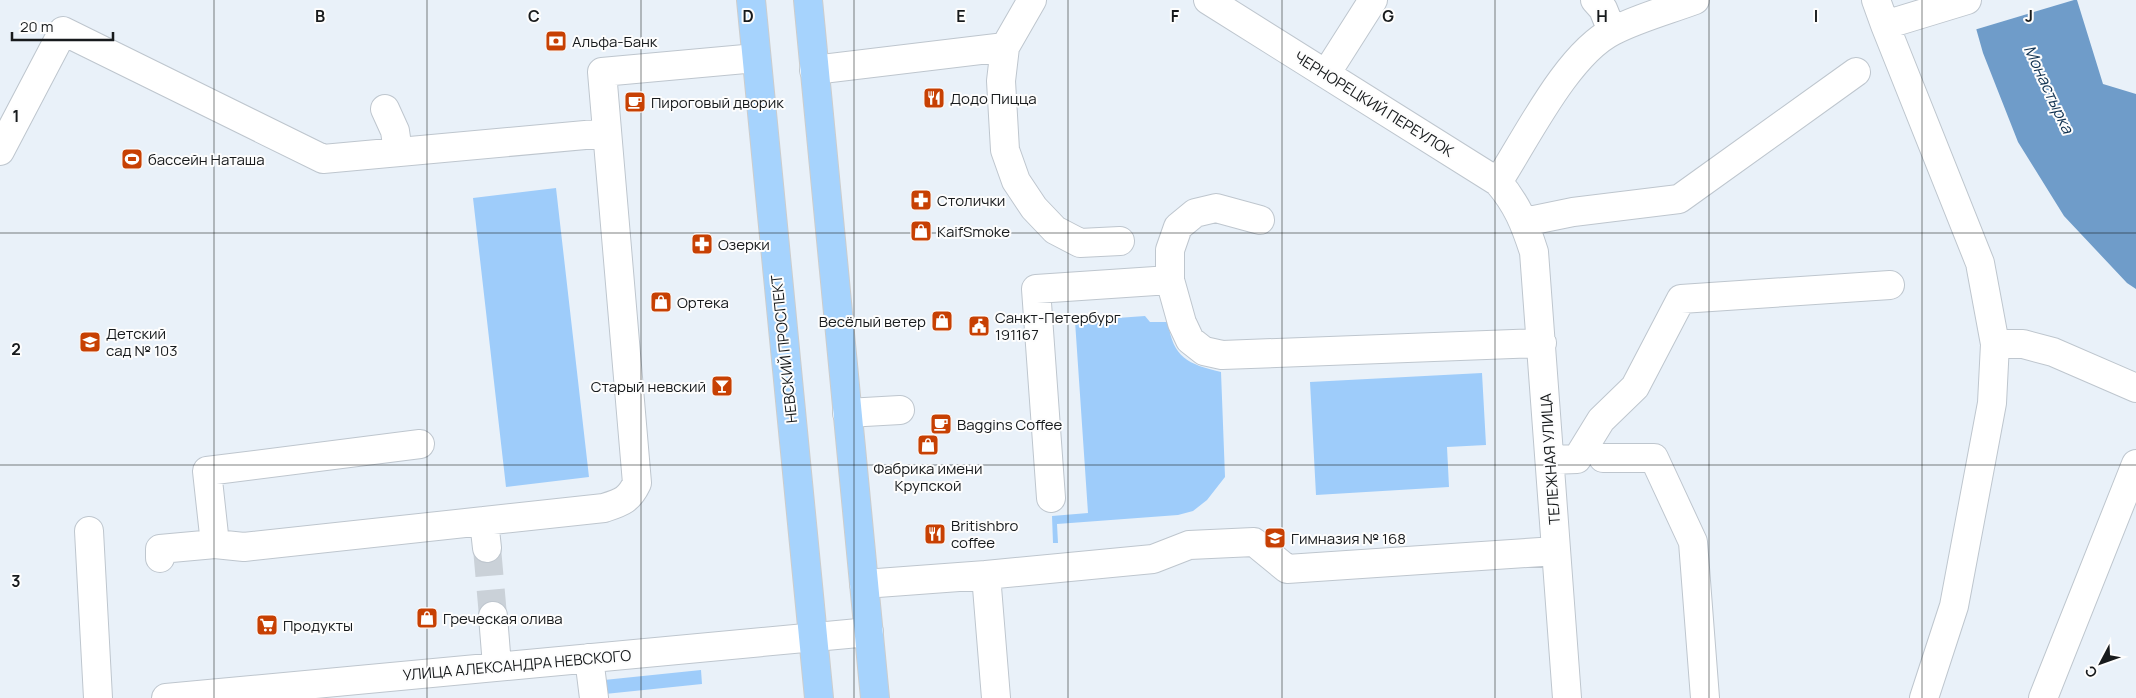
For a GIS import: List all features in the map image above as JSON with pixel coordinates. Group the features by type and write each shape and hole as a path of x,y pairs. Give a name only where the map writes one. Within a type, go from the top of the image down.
{"main road":[{"name":"НЕВСКИЙ ПРОСПЕКТ","path":"751,0 818,698"},
{"path":"808,0 874,698"}],"street":[{"path":"1032,0 1005,47 1002,81 1005,150 1016,181 1034,208 1055,230 1080,243 1120,241"},
{"name":"ЧЕРНОРЕЦКИЙ ПЕРЕУЛОК","path":"1208,0 1498,182 1513,199 1524,222"},
{"path":"1326,74 1373,0"},
{"path":"1595,0 1602,9 1612,31"},
{"path":"1498,182 1572,66 1591,46 1612,31 1695,0"},
{"path":"1924,698 1954,606 1992,403 1995,344 1980,263 1881,12 1932,10 1967,0"},
{"path":"0,151 63,31 323,159 607,133"},
{"path":"814,70 1005,47"},
{"path":"160,558 160,549 215,544 244,547 604,508 621,502 631,495 637,483 602,72 756,58"},
{"path":"1524,222 1573,212 1679,199 1856,72"},
{"path":"385,109 395,131 398,152"},
{"path":"1260,220 1216,208 1195,214 1178,227 1170,250 1170,280 1182,323 1190,340 1204,350 1222,354 1542,343"},
{"name":"ТЕЛЕЖНАЯ УЛИЦА","path":"1524,222 1534,252 1567,698"},
{"path":"1052,498 1036,289 1170,280"},
{"path":"1550,460 1577,459 1601,420 1635,387 1681,299 1890,285"},
{"path":"1995,344 2023,344 2052,352 2136,388"},
{"path":"847,414 900,410"},
{"path":"215,544 207,471 420,444"},
{"path":"1603,458 1654,458 1693,542 1704,698"},
{"path":"2043,698 2136,464"},
{"path":"484,521 486,548"},
{"path":"88,531 98,698"},
{"path":"864,584 986,575 1153,559 1189,545 1254,542 1287,569 1556,551"},
{"path":"986,575 996,698"},
{"path":"493,616 498,666"},
{"name":"УЛИЦА АЛЕКСАНДРА НЕВСКОГО","path":"166,698 868,632"},
{"path":"589,658 594,698"}],"shaded area":[{"path":"556,188 589,477 506,487 473,198"},
{"path":"1145,316 1150,322 1168,322 1174,344 1184,358 1200,366 1221,372 1225,477 1207,500 1193,511 1178,515 1057,524 1058,543 1053,543 1052,516 1088,513 1075,321"},
{"path":"1482,373 1486,445 1447,447 1449,487 1316,495 1310,382"},
{"path":"701,670 702,684 605,694 604,680"}],"water":[{"name":"Монастырка","path":"1968,0 2077,0 2103,84 2136,94 2136,289 2127,283 2064,216 2018,142 1983,53"}],"pier":[{"path":"1965,0 2074,0 1974,30"}],"tunnel":[{"path":"487,548 493,616"}],"place":[{"name":"Альфа-Банк","path":"556,41"},
{"name":"Додо Пицца","path":"934,98"},
{"name":"Пироговый дворик","path":"635,102"},
{"name":"бассейн Наташа","path":"132,159"},
{"name":"Столички","path":"921,200"},
{"name":"KaifSmoke","path":"921,231"},
{"name":"Озерки","path":"702,244"},
{"name":"Ортека","path":"661,302"},
{"name":"Весёлый ветер","path":"942,321"},
{"name":"Санкт-Петербург 191167","path":"979,326"},
{"name":"Детский сад № 103","path":"90,342"},
{"name":"Старый невский","path":"722,386"},
{"name":"Baggins Coffee","path":"941,424"},
{"name":"Фабрика имени Крупской","path":"928,445"},
{"name":"Britishbro coffee","path":"935,534"},
{"name":"Гимназия № 168","path":"1275,538"},
{"name":"Греческая олива","path":"427,618"},
{"name":"Продукты","path":"267,625"}]}
